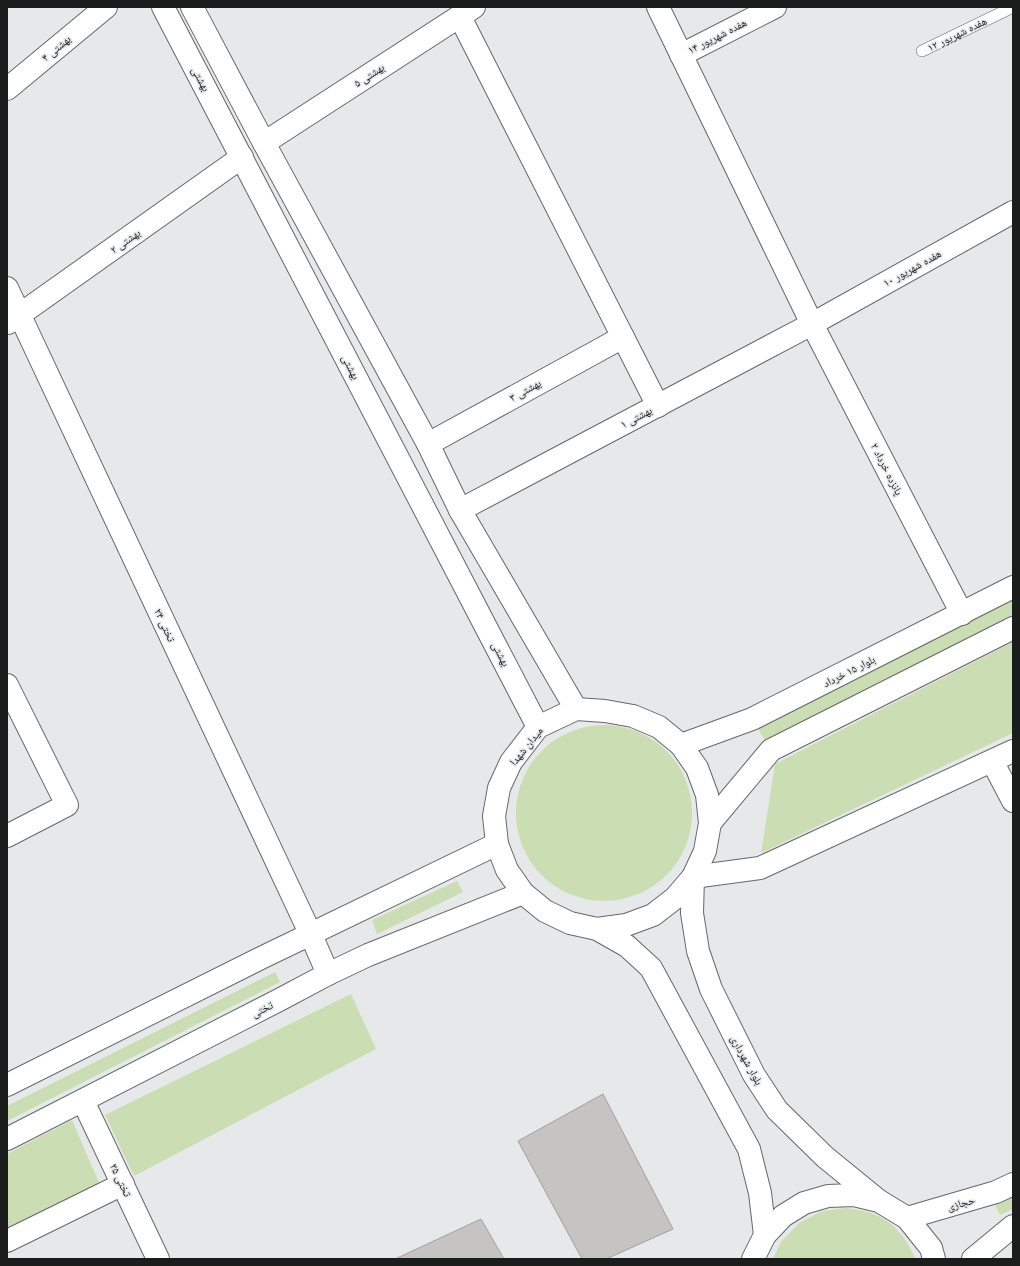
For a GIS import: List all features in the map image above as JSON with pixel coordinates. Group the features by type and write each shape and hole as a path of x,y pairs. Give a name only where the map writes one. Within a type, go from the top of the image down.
{"main road":[{"name":"بهشتی ۴","path":"7,89 106,7"},
{"name":"بهشتی","path":"163,7 538,726"},
{"path":"192,7 264,143 428,444 460,510 576,709"},
{"name":"پانزده خرداد ۲","path":"658,7 812,324 962,614"},
{"name":"هفده شهریور ۱۴","path":"681,55 775,7"},
{"path":"467,12 623,337 658,406"},
{"name":"بهشتی ۵","path":"264,143 467,12"},
{"name":"بهشتی ۲","path":"13,319 242,157"},
{"name":"هفده شهریور ۱۰","path":"812,324 1013,212"},
{"name":"تختی ۲۴","path":"7,288 13,319 311,935 328,974"},
{"name":"بهشتی ۱","path":"460,510 812,324"},
{"name":"بهشتی ۳","path":"428,444 623,337"},
{"name":"بلوار ۱۵ خرداد","path":"681,745 752,719 1013,587"},
{"path":"710,823 771,750 1013,628"},
{"path":"7,685 67,805 7,836"},
{"name":"میدان شهدا","path":"576,709 606,711 633,716 659,727 681,745 697,768 707,795 710,823 705,851 693,877 675,898 653,915 626,925 598,929 570,923 545,911 523,893 507,870 497,844 494,816 499,788 510,762 538,726 576,709"},
{"path":"693,877 760,868 1013,751"},
{"path":"992,761 1013,802"},
{"path":"7,1085 261,958 497,844"},
{"name":"بلوار شهرداری","path":"693,877 692,913 698,951 711,989 754,1075 777,1110 825,1157 878,1201"},
{"name":"تختی","path":"7,1138 368,955 523,893"},
{"path":"598,929 627,946 651,968 655,975 749,1149 760,1193 765,1234"},
{"name":"تختی ۲۵","path":"82,1101 158,1259"},
{"path":"7,1241 123,1184"},
{"name":"حجازی","path":"907,1218 996,1192 1013,1184"},
{"path":"753,1259 765,1234 783,1216 804,1203 828,1196 854,1195 878,1201 907,1218 931,1248 934,1259"},
{"path":"972,1259 1013,1226"}],"lane":[{"name":"هفده شهریور ۱۲","path":"922,51 1013,7"}],"green space":[{"path":"1013,585 1013,628 771,750 752,719"},
{"path":"1013,642 1013,733 761,853 775,764"},
{"path":"595,725 613,725 630,729 645,735 660,745 672,757 682,772 688,787 692,804 692,822 688,839 682,854 672,869 660,881 645,891 630,897 613,901 595,901 578,897 563,891 548,881 536,869 526,854 520,839 516,822 516,804 520,787 526,772 536,757 548,745 563,735 578,729"},
{"path":"457,881 463,892 377,934 372,920"},
{"path":"275,972 280,982 7,1121 7,1106"},
{"path":"351,994 376,1049 134,1176 105,1115"},
{"path":"72,1120 100,1185 7,1231 7,1154"},
{"path":"1013,1196 1013,1209 1000,1215 995,1205"},
{"path":"847,1208 868,1212 886,1220 904,1238 915,1259 773,1259 781,1242 799,1223 822,1211"}],"building":[{"path":"603,1094 673,1229 606,1259 582,1259 518,1141"},
{"path":"481,1219 504,1259 395,1259"}]}
